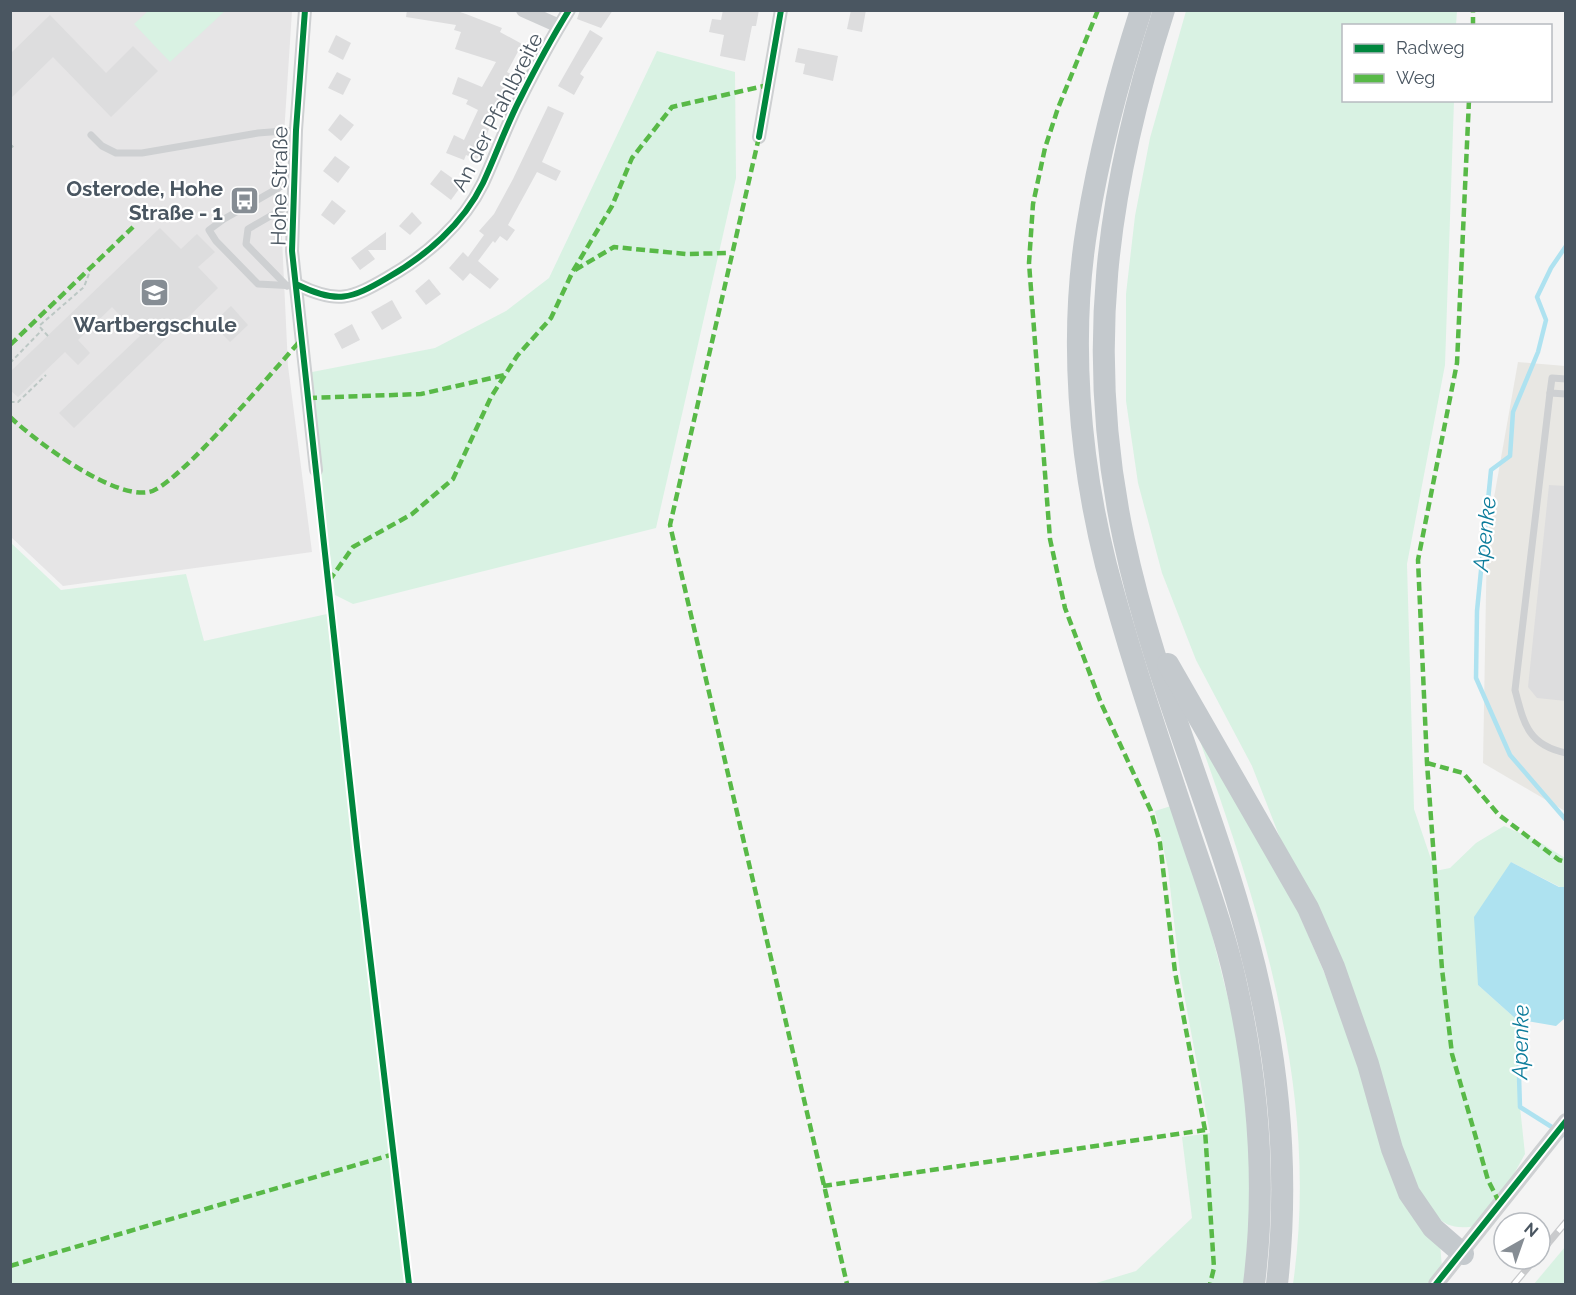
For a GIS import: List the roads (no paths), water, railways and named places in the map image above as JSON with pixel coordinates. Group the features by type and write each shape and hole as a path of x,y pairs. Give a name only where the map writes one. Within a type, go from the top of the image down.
{"highway":[{"path":"1141,10 1110,117 1087,228 1080,327 1083,422 1092,491 1106,563 1153,724 1217,916 1242,1015 1258,1118 1261,1167 1260,1236 1254,1284"},
{"path":"1164,10 1146,70 1118,185 1110,232 1103,317 1107,442 1124,542 1149,632 1248,938 1270,1040 1278,1087 1284,1180 1277,1284"},
{"path":"1149,632 1308,908 1338,978 1368,1064 1392,1149 1409,1193 1433,1228 1463,1254"}],"street":[{"name":"Hohe Straße","path":"305,10 296,130 292,251 288,286 301,340 316,470"},
{"path":"523,10 559,26"},
{"name":"An der Pfahlbreite","path":"288,286 322,297 343,297 366,291 409,266 436,244 459,220 482,185 519,99 569,10"},
{"path":"759,137 781,10"},
{"path":"1436,1284 1463,1254 1564,1123"}],"lane":[{"path":"91,135 102,146 116,153 142,153 258,133 296,130"},
{"path":"288,286 258,284 216,242 209,230 294,179"},
{"path":"288,286 246,244 248,230 293,202"},
{"path":"1566,379 1552,378 1515,690 1523,721 1536,741 1548,749 1566,753"},
{"path":"1550,393 1566,394"}],"water":[{"path":"1511,862 1559,887 1565,887 1565,1018 1556,1026 1516,1019 1478,985 1474,917"}],"waterway":[{"name":"Apenke","path":"1566,246 1551,268 1537,297 1546,320 1538,352 1513,412 1510,456 1491,470 1477,611 1476,678 1510,755 1566,820"},
{"name":"Apenke","path":"1517,1014 1520,1107 1566,1136"}],"railway":[{"path":"1552,1239 1566,1222"},
{"path":"1514,1284 1525,1271"}],"place":[{"name":"Osterode, Hohe Straße - 1","path":"244,200"},
{"name":"Wartbergschule","path":"155,293"}]}
